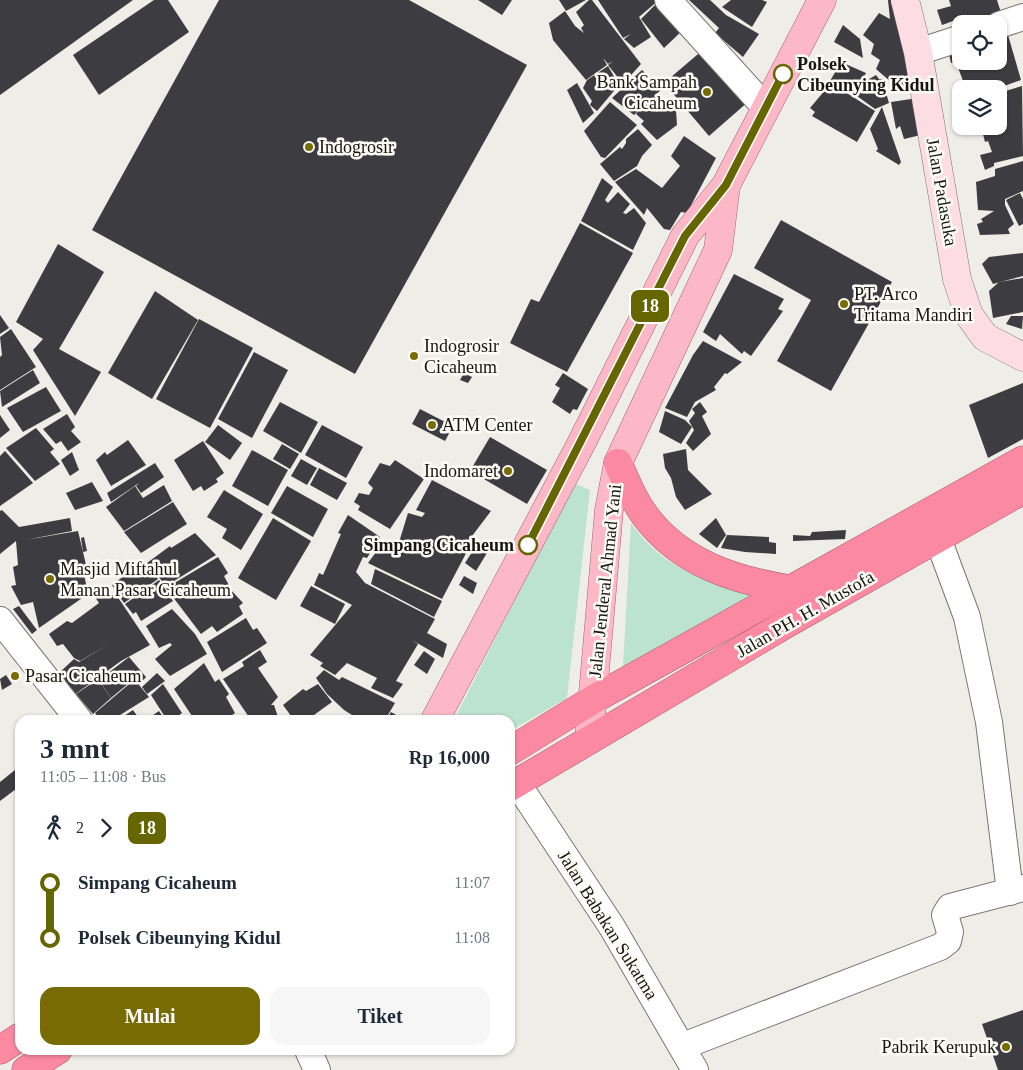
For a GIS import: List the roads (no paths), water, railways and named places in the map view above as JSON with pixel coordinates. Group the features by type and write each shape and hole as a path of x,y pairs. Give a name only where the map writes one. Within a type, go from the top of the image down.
{"highway":[{"name":"Jalan PH. H. Mustofa","path":"594,699 1023,460"},
{"path":"618,463 646,517 663,536 683,553 736,578 789,589"},
{"name":"Jalan PH. H. Mustofa","path":"589,739 786,624 1023,490"},
{"name":"Jalan Jenderal Ahmad Yani","path":"515,748 594,699"},
{"path":"515,784 589,739"},
{"path":"0,1050 15,1040"},
{"path":"26,1070 50,1055"}],"main road":[{"name":"Jalan Jenderal Ahmad Yani","path":"439,715 581,444 685,236 726,185 822,0"},
{"name":"Jalan Jenderal Ahmad Yani","path":"589,739 594,699 609,510 618,463 718,250 726,185"},
{"path":"581,444 618,463"}],"street":[{"path":"668,0 765,108"},
{"name":"Jalan Padasuka","path":"906,0 918,52 957,279 969,315 985,338 1023,357"},
{"path":"1007,22 1023,17"},
{"path":"918,52 952,41"},
{"path":"683,1046 940,947 948,941 950,932 945,914 950,907 1017,890 989,722 967,617 938,539"},
{"path":"0,620 75,715"},
{"name":"Jalan Babakan Sukatma","path":"515,788 612,927 683,1046 695,1070"},
{"path":"310,1055 317,1070"}],"place":[{"name":"Polsek Cibeunying Kidul","path":"783,74"},
{"name":"Bank Sampah Cicaheum","path":"707,92"},
{"name":"Indogrosir","path":"309,147"},
{"name":"PT. Arco Tritama Mandiri","path":"844,304"},
{"name":"Indogrosir Cicaheum","path":"414,356"},
{"name":"ATM Center","path":"432,425"},
{"name":"Indomaret","path":"508,471"},
{"name":"Simpang Cicaheum","path":"528,545"},
{"name":"Masjid Miftahul Manan Pasar Cicaheum","path":"50,579"},
{"name":"Pasar Cicaheum","path":"15,676"},
{"name":"Pabrik Kerupuk","path":"1006,1047"}]}
